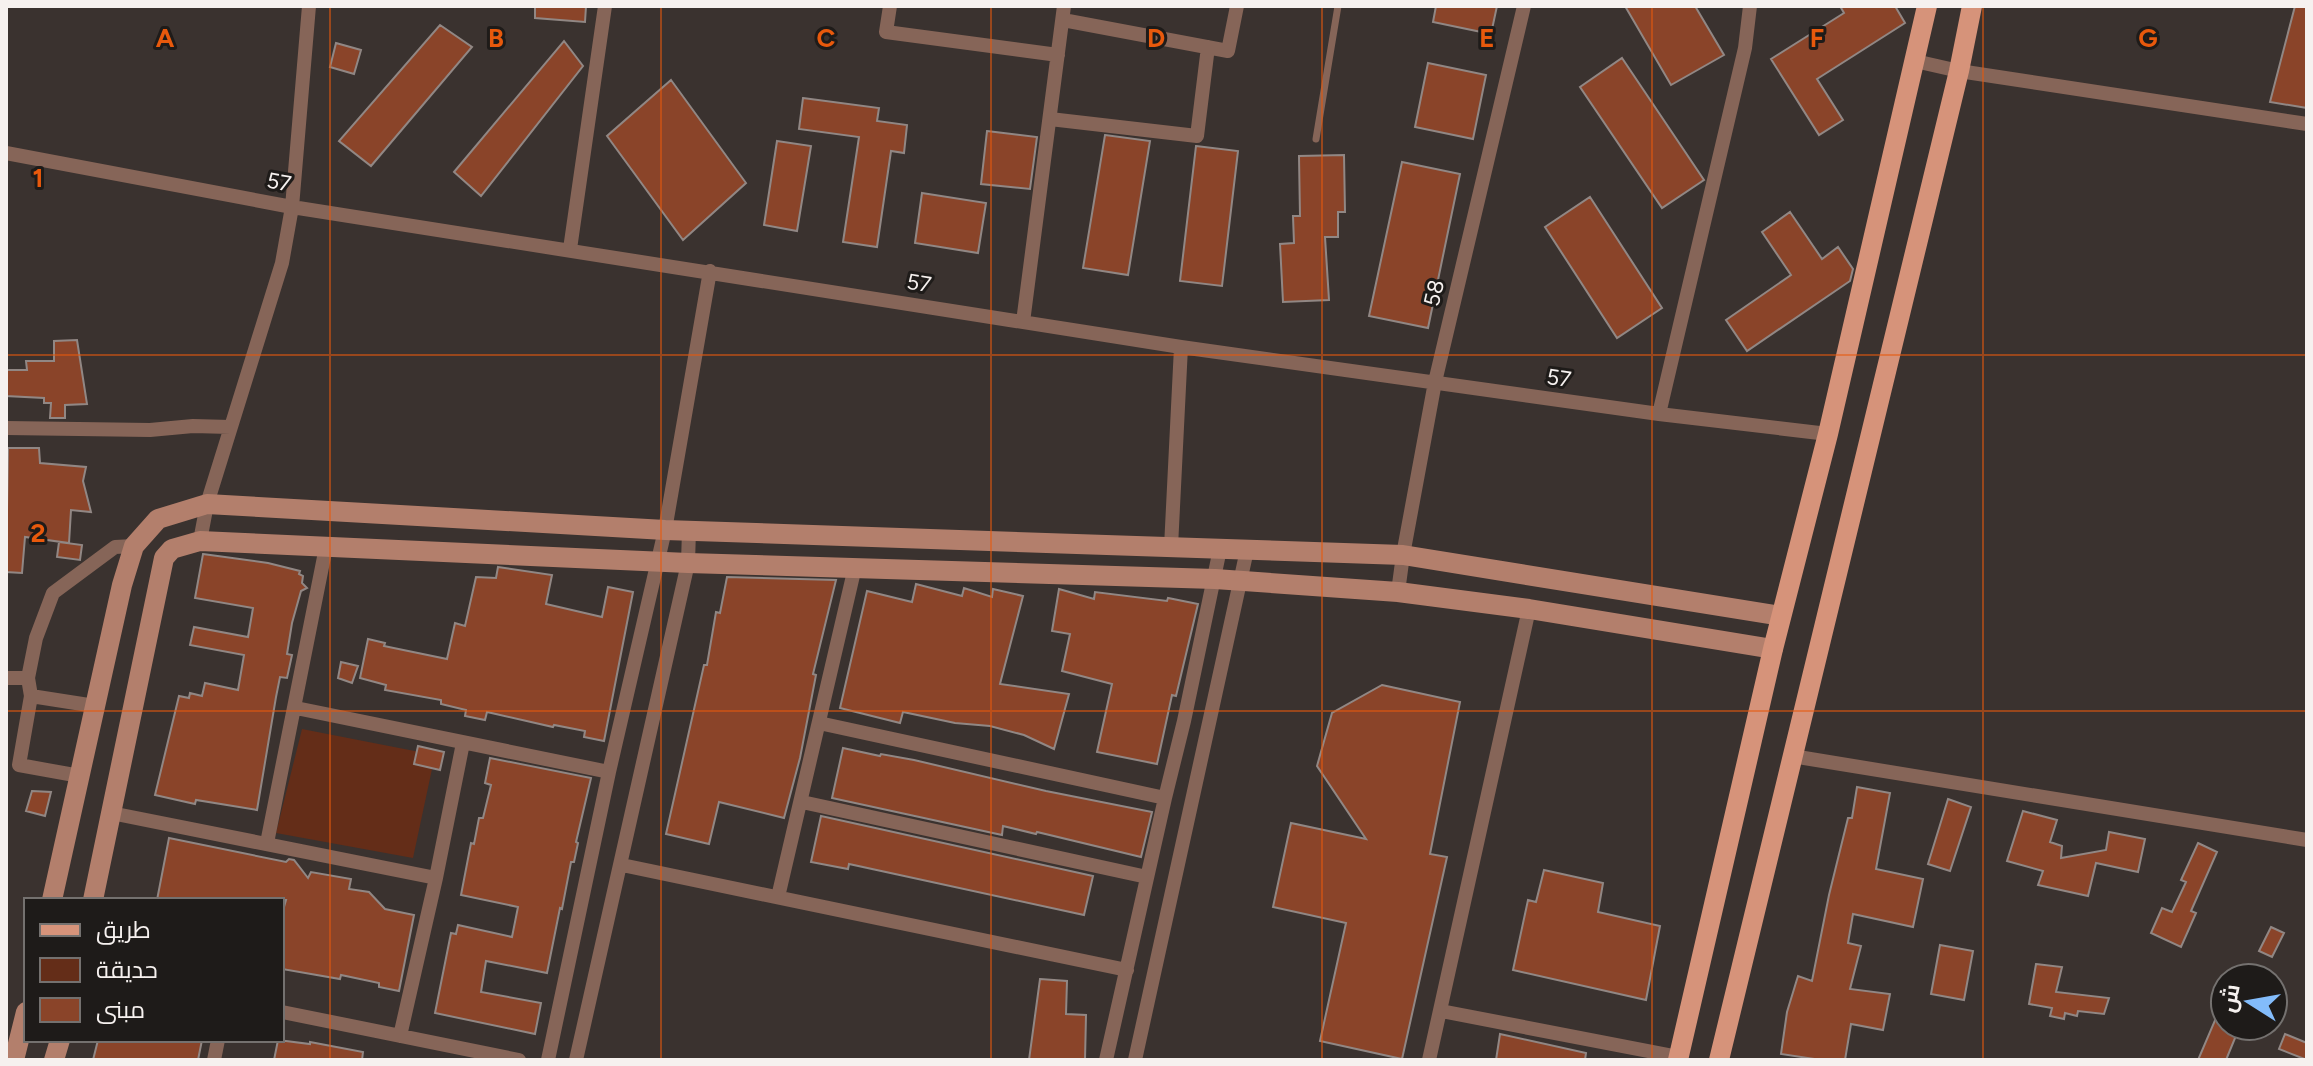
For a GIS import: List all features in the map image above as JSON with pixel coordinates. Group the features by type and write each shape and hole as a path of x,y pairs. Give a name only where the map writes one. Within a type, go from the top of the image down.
{"main road":[{"path":"1678,1058 1927,6"},
{"path":"1719,1060 1959,71 1972,6"},
{"path":"52,898 122,585 134,546 158,519 207,504 665,530 1403,555 1781,616"},
{"path":"93,898 164,558 172,549 200,541 657,562 1215,579 1398,592 1529,609 1773,649"},
{"path":"14,1060 24,1020"}],"street":[{"path":"200,541 207,504 282,263 292,207 309,6"},
{"path":"570,249 605,6"},
{"path":"890,6 886,32 1058,55"},
{"path":"1023,322 1064,13 1228,51 1237,6"},
{"name":"58","path":"1398,592 1435,382 1524,6"},
{"path":"1659,414 1745,48 1750,6"},
{"path":"1050,119 1197,136 1208,47"},
{"path":"1915,61 1959,71 2307,124"},
{"name":"57","path":"6,153 292,207 1181,347 1659,414 1828,434"},
{"path":"548,1060 609,772 665,530 710,271"},
{"path":"1171,547 1181,347"},
{"path":"6,428 150,430 230,427"},
{"path":"576,1060 688,563 689,530"},
{"path":"80,776 19,765 31,696 28,678 36,638 53,593 115,547 134,546"},
{"path":"267,843 326,547"},
{"path":"1106,1060 1220,549"},
{"path":"1135,1060 1247,550"},
{"path":"778,897 855,567"},
{"path":"1429,1060 1529,609"},
{"path":"6,678 28,678"},
{"path":"31,696 95,706"},
{"path":"296,708 609,772"},
{"path":"819,723 1165,798"},
{"path":"400,1036 463,743"},
{"path":"1792,756 2307,840"},
{"path":"802,802 1147,877"},
{"path":"111,813 436,878"},
{"path":"622,865 1127,970"},
{"path":"1441,1011 1678,1058"},
{"path":"284,1012 519,1060"}],"lane":[{"path":"1316,139 1338,6"}],"green space":[{"path":"302,729 435,755 413,858 276,833"}],"building":[{"path":"535,6 586,6 585,22 535,18"},
{"path":"1436,6 1497,6 1491,34 1433,22"},
{"path":"1625,6 1695,6 1724,55 1671,85"},
{"path":"1840,6 1895,6 1905,23 1817,79 1843,120 1819,135 1771,59 1844,13"},
{"path":"2295,6 2307,6 2307,108 2270,102"},
{"path":"440,25 472,47 371,166 339,141"},
{"path":"564,41 583,66 481,196 454,172"},
{"path":"336,43 361,50 354,74 330,67"},
{"path":"1622,58 1704,180 1662,208 1580,87"},
{"path":"1428,63 1486,75 1473,139 1415,127"},
{"path":"671,80 746,183 683,240 607,136"},
{"path":"803,98 879,108 877,121 907,125 904,153 891,151 877,247 843,242 859,137 799,129"},
{"path":"987,131 1037,137 1030,189 981,184"},
{"path":"1105,135 1150,141 1128,275 1083,268"},
{"path":"777,141 811,146 797,231 764,225"},
{"path":"1196,146 1238,151 1222,286 1180,281"},
{"path":"1344,155 1345,212 1338,212 1338,237 1325,237 1329,300 1283,302 1280,244 1294,243 1293,216 1300,216 1299,156"},
{"path":"1402,162 1460,174 1428,328 1369,316"},
{"path":"922,193 986,203 978,253 915,243"},
{"path":"1590,197 1662,308 1617,338 1545,227"},
{"path":"1790,212 1822,259 1838,247 1853,269 1850,281 1747,351 1726,320 1791,275 1762,232"},
{"path":"77,340 87,404 65,405 65,418 50,418 51,403 44,403 44,398 6,396 6,370 27,370 26,361 54,361 54,341"},
{"path":"8,448 39,448 40,463 86,467 83,481 91,512 71,510 69,543 25,537 22,573 6,572"},
{"path":"59,542 82,545 80,560 57,557"},
{"path":"203,554 300,571 302,583 307,588 301,591 292,623 287,654 292,655 287,678 280,677 257,810 196,800 195,804 155,795 179,696 189,698 190,693 202,696 205,683 238,690 244,655 190,645 194,627 248,637 253,608 195,598"},
{"path":"498,567 552,575 546,604 602,617 608,587 633,592 604,741 584,737 585,731 487,712 485,720 465,716 466,710 441,704 441,700 385,690 386,685 360,678 368,639 385,643 384,646 447,659 455,623 465,626 476,577 496,578"},
{"path":"727,577 836,580 813,674 816,675 800,758 784,818 719,802 709,844 666,834 704,665 707,665 716,612 720,613"},
{"path":"916,584 962,596 964,588 992,597 993,589 1023,596 1000,684 1069,694 1054,749 1024,735 990,726 955,723 903,712 900,723 840,708 867,591 912,602"},
{"path":"1059,589 1094,599 1095,592 1167,601 1168,598 1198,604 1176,696 1172,695 1157,764 1097,752 1112,684 1062,671 1070,634 1052,631"},
{"path":"341,662 358,666 352,683 338,678"},
{"path":"1382,685 1460,702 1430,854 1447,857 1402,1059 1320,1041 1346,923 1273,907 1291,823 1366,839 1317,766 1332,713"},
{"path":"418,746 444,752 440,770 414,764"},
{"path":"843,748 914,760 1152,812 1141,857 1037,832 1003,826 1002,835 832,798"},
{"path":"490,758 591,778 547,973 486,961 481,992 541,1003 535,1034 435,1013 451,933 456,934 458,925 512,937 518,907 461,895 471,843 474,844 479,818 483,818 491,785 485,783"},
{"path":"1857,787 1890,793 1876,869 1923,879 1913,927 1853,914 1848,943 1861,946 1850,989 1890,994 1883,1030 1851,1024 1845,1060 1781,1054 1787,1012 1798,976 1812,981 1829,895 1848,818 1852,818"},
{"path":"32,791 51,792 45,816 26,811"},
{"path":"1948,799 1971,807 1950,871 1928,864"},
{"path":"2023,811 2057,820 2050,842 2062,846 2061,858 2106,850 2109,832 2145,839 2138,872 2096,863 2088,896 2038,885 2043,871 2007,861"},
{"path":"821,816 1093,876 1084,915 849,864 848,869 811,862"},
{"path":"169,838 286,862 294,860 308,878 311,872 351,879 349,889 369,892 385,909 414,915 399,991 341,975 340,979 284,969 284,898 157,898"},
{"path":"2198,843 2217,852 2191,911 2196,913 2181,947 2151,933 2162,908 2172,912 2186,882 2181,880"},
{"path":"1544,870 1603,883 1598,912 1660,926 1646,1000 1513,970 1528,900 1536,902"},
{"path":"2271,927 2284,933 2272,957 2259,951"},
{"path":"1940,945 1973,951 1964,1000 1931,994"},
{"path":"2036,964 2062,967 2056,992 2109,998 2104,1014 2078,1011 2077,1016 2065,1013 2064,1019 2050,1016 2052,1008 2029,1004"},
{"path":"1040,979 1067,981 1066,1014 1086,1015 1085,1060 1029,1060"},
{"path":"1500,1034 1586,1053 1585,1060 1496,1060"},
{"path":"2209,1034 2209,1042 2233,1042 2226,1060 2198,1060"},
{"path":"2289,1036 2307,1043 2307,1060 2279,1049 2282,1042 2289,1042"},
{"path":"284,1041 310,1042 363,1052 362,1060 274,1060 278,1042"},
{"path":"98,1042 202,1042 198,1060 93,1060"}]}
